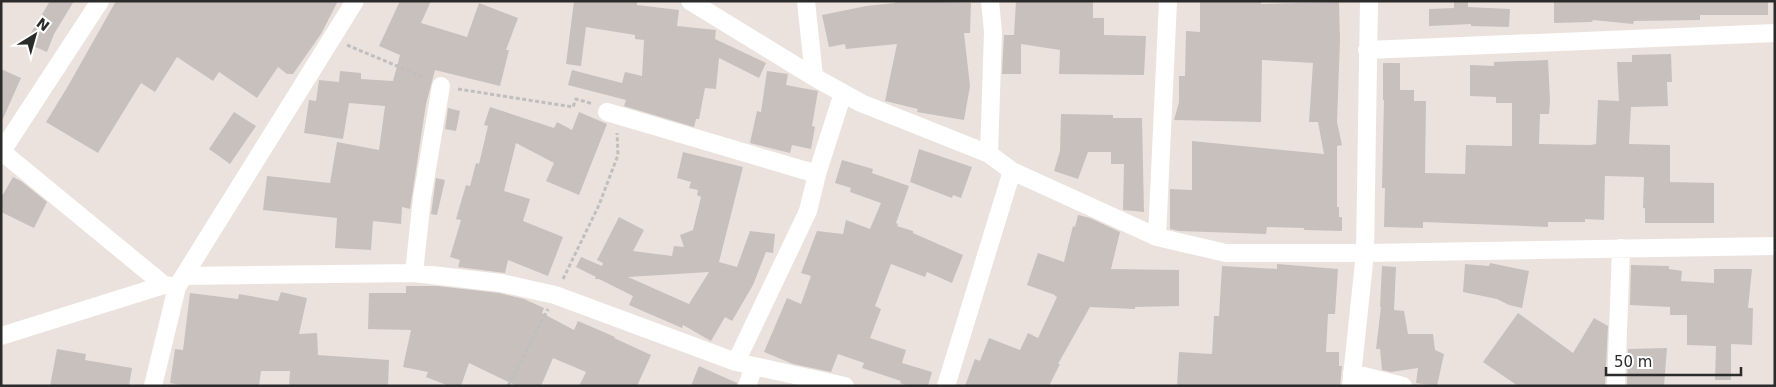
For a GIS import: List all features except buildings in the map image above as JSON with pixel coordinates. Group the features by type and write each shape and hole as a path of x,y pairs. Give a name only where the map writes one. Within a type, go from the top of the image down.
{"street":[{"path":"100,1 2,151 175,283"},
{"path":"153,386 175,283 333,39 355,1"},
{"path":"690,1 860,103 989,154 1012,171 1157,237 1226,253 1365,253 1775,246"},
{"path":"806,1 814,77"},
{"path":"989,154 993,32 990,1"},
{"path":"1157,237 1168,1"},
{"path":"1369,1 1365,253 1351,380 1403,386"},
{"path":"1367,50 1775,33"},
{"path":"414,273 422,198 440,86"},
{"path":"736,362 808,211 817,174 843,93"},
{"path":"607,112 817,174"},
{"path":"946,386 1012,171"},
{"path":"1616,386 1621,248"},
{"path":"1,336 175,283 414,273 501,283 555,295 736,362 845,386"},
{"path":"747,386 754,366"}],"path":[{"path":"333,39 419,74 440,86 572,107 576,99 592,104 607,112 617,132 618,155 599,205 508,386"}]}
